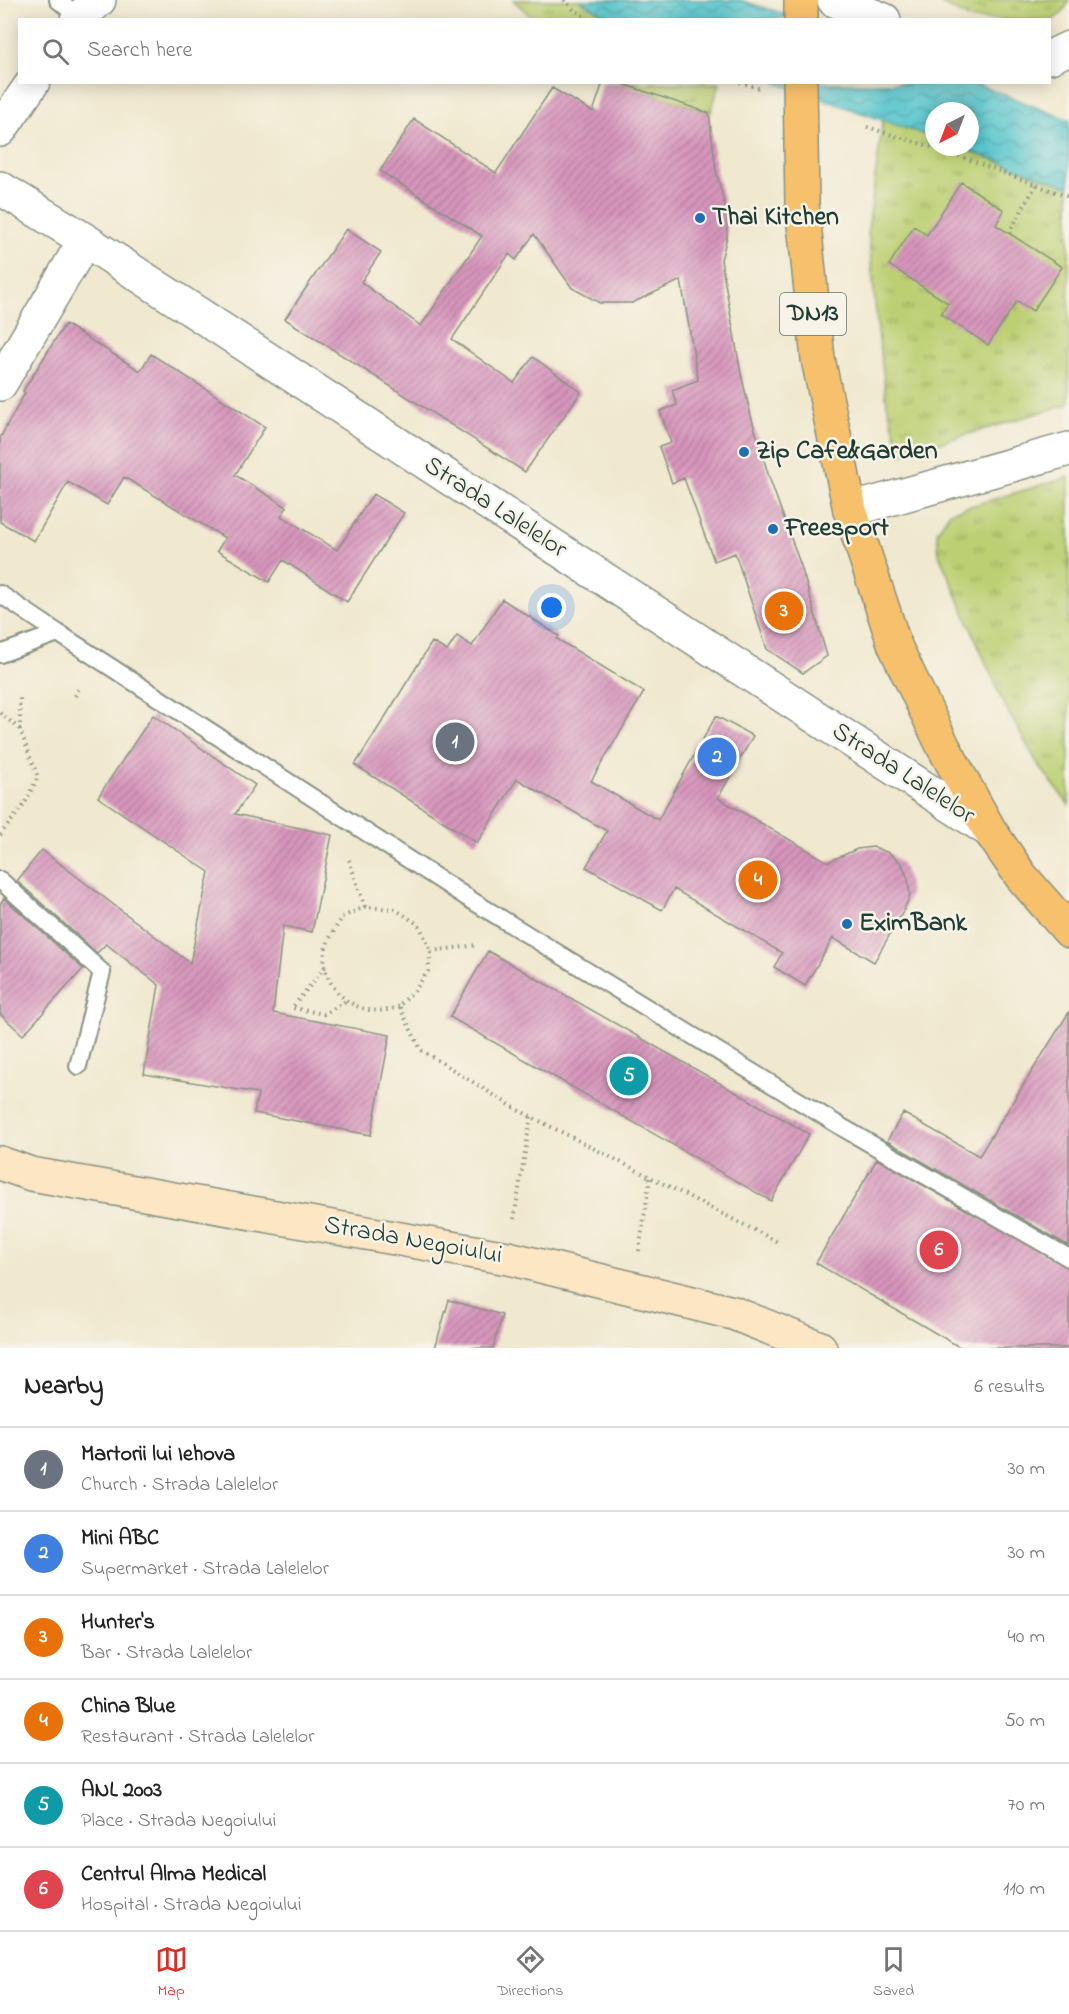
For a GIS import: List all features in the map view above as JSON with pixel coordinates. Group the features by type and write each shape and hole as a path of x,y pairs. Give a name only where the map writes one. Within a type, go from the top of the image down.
{"main road":[{"path":"801,0 801,18"},
{"name":"DN13","path":"800,98 802,204 818,359 850,510 895,646 943,746 990,831 1020,876 1069,931"}],"street":[{"path":"834,0 879,18"},
{"path":"1051,57 1069,48"},
{"path":"0,130 32,84"},
{"name":"Strada Lalelelor","path":"0,188 85,240 990,831"},
{"path":"0,384 85,240"},
{"path":"850,510 1069,449"},
{"name":"Strada Negoiului","path":"0,1163 31,1174 508,1258 733,1313 820,1348"}],"lane":[{"path":"0,594 471,900 845,1129 1069,1258"},
{"path":"0,654 58,633"},
{"path":"0,880 102,972 78,1066"}],"path":[{"path":"564,0 587,18"},
{"path":"746,84 761,89"},
{"path":"867,127 948,152 1069,197"},
{"path":"1009,233 1036,184"},
{"path":"0,835 24,805 38,777 20,730 20,695"},
{"path":"0,713 20,730"},
{"path":"365,907 395,909 419,926 431,951 428,971 416,989 399,1006 391,1010 368,1011 346,1001 326,977 325,950 342,917 365,907"},
{"path":"431,951 477,945"},
{"path":"326,966 292,1008 324,1014 346,1001"},
{"path":"399,1006 421,1050 518,1110 778,1242"},
{"path":"508,1258 531,1116"},
{"path":"633,1288 650,1178"}],"green space":[{"path":"513,0 579,0 610,18 533,18"},
{"path":"934,0 1069,0 1064,10 1051,21 1051,18 969,18"},
{"path":"620,84 720,84 709,117 703,110"},
{"path":"883,119 925,135 925,156 979,154 1069,187 1069,404 901,454 887,404 868,230"},
{"path":"1069,477 1069,805 1038,764 1004,705 939,554 937,532 950,512"}],"water":[{"path":"579,0 740,0 797,18 610,18"},
{"path":"779,84 977,84 1069,120 1069,187 979,154 979,102 925,102 925,135"}],"building":[{"path":"602,84 623,84 709,113 716,171 727,213 727,237 721,260 741,374 769,477 801,566 827,656 803,673 767,649 735,553 714,561 684,478 672,483 659,447 671,443 660,411 677,405 672,390 698,380 681,280 632,303 600,303 572,288 534,234 516,260 509,254 452,339 514,383 533,357 581,392 525,472 285,319 346,229 381,252 361,282 421,326 482,236 380,171 414,119 496,173 552,88 593,112"},
{"path":"961,182 1004,210 996,225 1062,267 1033,311 1017,301 988,345 941,314 948,303 889,265 914,226 927,235"},
{"path":"65,324 140,371 151,354 265,427 235,475 287,507 281,516 337,550 373,494 404,513 347,602 283,560 269,582 217,551 225,538 124,477 107,505 68,482 34,541 0,522 0,438 25,393 23,391"},
{"path":"502,599 559,636 557,639 644,692 591,781 658,820 716,716 753,736 718,798 828,862 857,849 873,847 889,853 902,864 908,879 910,895 904,910 874,962 833,938 805,986 774,967 782,953 674,889 662,910 586,867 607,831 517,779 477,843 355,765 432,642 447,651 457,636 472,646"},
{"path":"153,715 255,785 235,814 332,835 312,932 283,926 273,1013 390,1035 371,1135 254,1113 258,1093 144,1074 159,985 106,944 97,953 17,881 42,850 190,963 209,872 98,797"},
{"path":"4,898 83,969 23,1035 0,1014 0,904"},
{"path":"488,951 809,1134 771,1201 450,1017"},
{"path":"1069,1012 1069,1246 887,1141 903,1113 979,1156"},
{"path":"877,1159 1069,1268 1069,1348 961,1348 816,1263"},
{"path":"449,1300 502,1315 493,1348 435,1348"}],"place":[{"name":"Thai Kitchen","path":"700,218"},
{"name":"Zip Cafe&Garden","path":"744,452"},
{"name":"Freesport","path":"773,529"},
{"name":"Hunter's","path":"784,611"},
{"name":"Martorii lui Iehova","path":"455,742"},
{"name":"Mini ABC","path":"717,757"},
{"name":"China Blue","path":"758,880"},
{"name":"EximBank","path":"847,924"},
{"name":"ANL 2003","path":"629,1076"},
{"name":"Centrul Alma Medical","path":"939,1250"}]}
